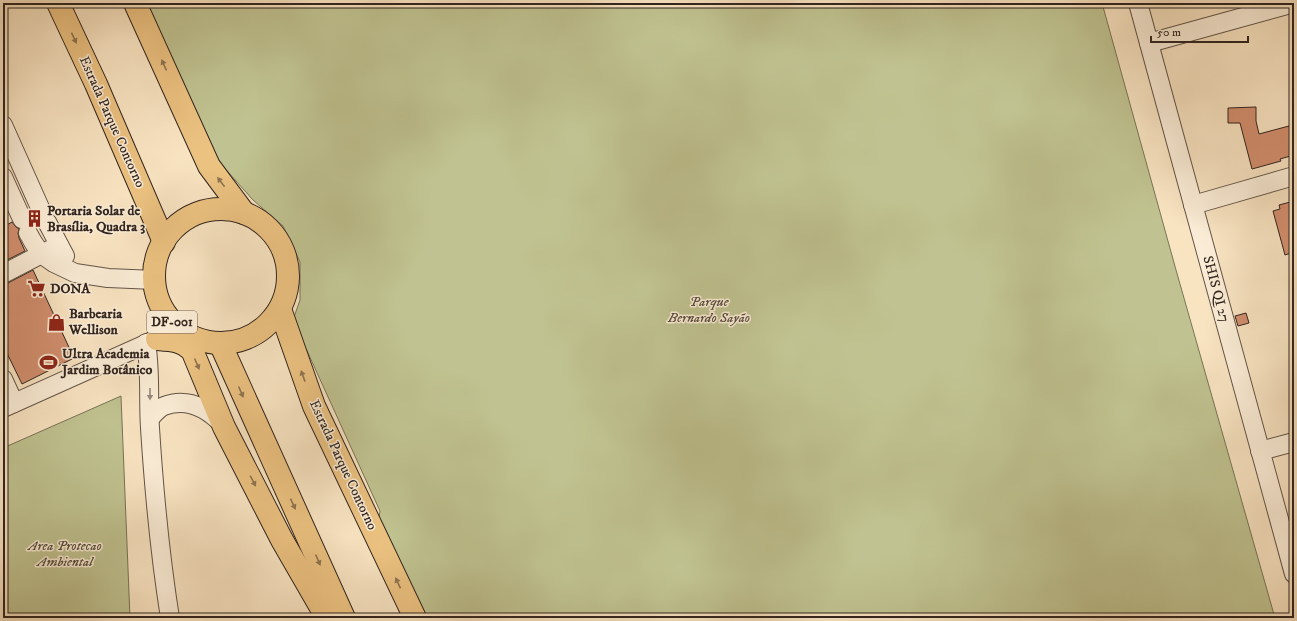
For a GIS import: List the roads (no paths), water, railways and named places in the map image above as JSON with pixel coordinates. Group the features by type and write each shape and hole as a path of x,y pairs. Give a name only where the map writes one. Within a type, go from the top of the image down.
{"main road":[{"name":"Estrada Parque Contorno","path":"58,3 96,84 164,242"},
{"name":"DF-001","path":"135,3 209,166 244,213"},
{"name":"DF-001","path":"224,209 244,213 271,230 285,254 288,268 288,282 285,296 280,309 264,327 254,334 243,339 220,343 201,340 177,327 161,306 155,280 155,266 159,254 164,242 172,232 190,217 201,213 224,209"},
{"name":"Estrada Parque Contorno","path":"280,309 314,406 415,618"},
{"path":"151,341 175,340 186,344 192,350 224,426 304,580 322,618"},
{"path":"220,343 344,618"},
{"path":"304,580 327,618"}],"street":[{"name":"SHIS QI 27","path":"1138,3 1294,574"},
{"path":"1149,43 1294,3"},
{"path":"3,124 11,162 44,216 75,274"},
{"path":"1193,205 1294,176"},
{"path":"3,177 33,242 41,254 54,263 75,274 108,278 155,280"},
{"path":"3,274 59,245"},
{"path":"3,379 8,406 151,341 177,327"},
{"path":"151,341 149,357 150,418 163,574 170,618"},
{"path":"150,418 163,406 177,403 190,404 206,409 224,426"},
{"path":"1260,451 1294,442"}],"place":[{"name":"Portaria Solar de Brasília, Quadra 3","path":"34,219"},
{"name":"DONA","path":"37,289"},
{"name":"Barbearia Wellison","path":"56,322"},
{"name":"Ultra Academia Jardim Botânico","path":"49,362"}],"park label":[{"name":"Parque Bernardo Sayão","path":"709,310"},
{"name":"Area Protecao Ambiental","path":"65,554"}]}
